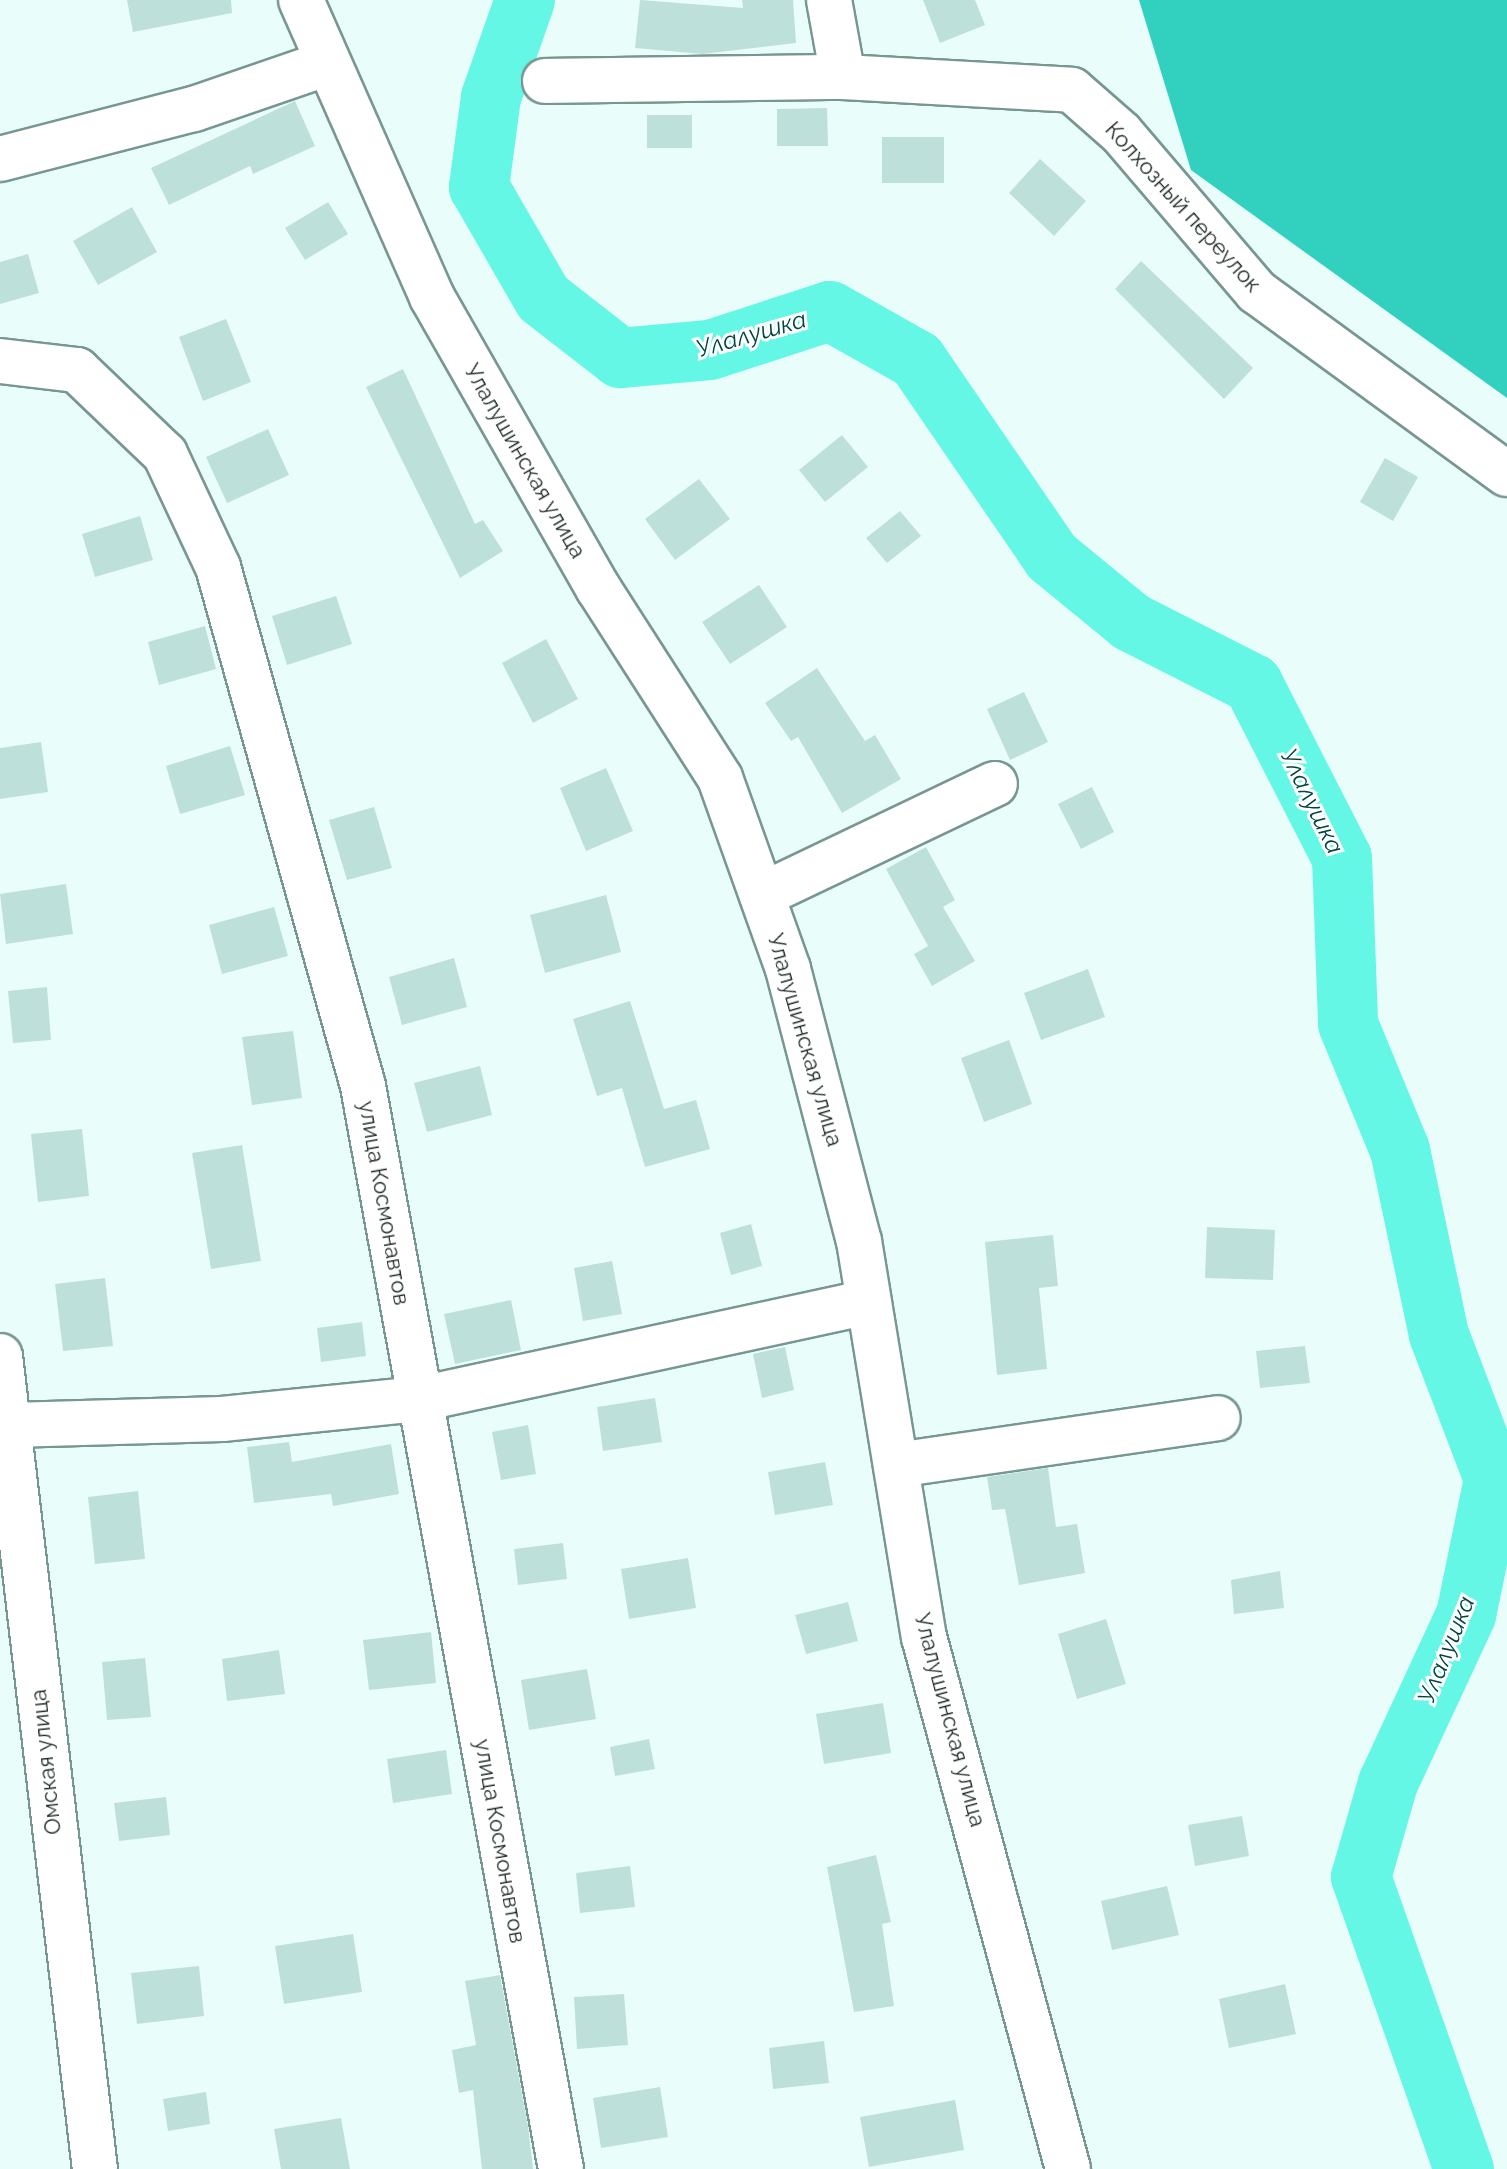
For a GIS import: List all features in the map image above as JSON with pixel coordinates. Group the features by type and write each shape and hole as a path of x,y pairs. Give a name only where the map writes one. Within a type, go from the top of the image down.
{"street":[{"name":"Улалушинская улица","path":"301,0 325,64 432,297 598,588 720,778 762,895 788,969 859,1241 924,1637 1068,2169"},
{"path":"829,0 843,77"},
{"path":"0,159 194,109 325,64"},
{"name":"Колхозный переулок","path":"545,81 843,77 1072,90 1121,133 1257,292 1507,474"},
{"name":"улица Космонавтов","path":"0,361 77,370 165,454 218,567 363,1086 561,2169"},
{"path":"762,895 995,784"},
{"path":"11,1425 222,1419 420,1399 869,1302"},
{"name":"Омская улица","path":"0,1356 11,1425 9,1518 95,2169"},
{"path":"896,1465 1218,1418"}],"green space":[{"path":"1139,0 1507,0 1507,398 1191,170"}],"building":[{"path":"127,0 231,0 232,13 133,32"},
{"path":"640,0 743,8 742,0 793,0 796,43 703,54 635,48"},
{"path":"923,0 975,0 985,25 940,43"},
{"path":"295,101 315,146 253,174 250,166 169,205 151,168"},
{"path":"827,108 828,146 777,146 777,109"},
{"path":"647,115 692,115 692,148 647,148"},
{"path":"882,137 944,137 944,183 882,183"},
{"path":"1040,159 1086,201 1054,236 1009,193"},
{"path":"328,202 348,234 305,260 285,228"},
{"path":"132,207 157,252 98,285 73,241"},
{"path":"28,254 39,293 0,304 0,262"},
{"path":"1141,261 1253,368 1224,399 1115,289"},
{"path":"226,319 251,382 203,401 179,337"},
{"path":"403,369 475,524 483,520 503,551 460,578 366,387"},
{"path":"268,429 289,475 227,503 206,457"},
{"path":"842,435 868,467 825,502 799,470"},
{"path":"1385,458 1418,477 1393,521 1360,502"},
{"path":"699,479 730,519 675,560 645,519"},
{"path":"900,511 921,536 887,563 866,538"},
{"path":"140,516 153,560 95,577 82,534"},
{"path":"759,585 787,627 730,664 702,622"},
{"path":"336,596 352,644 287,665 272,616"},
{"path":"205,626 216,669 159,685 148,642"},
{"path":"546,639 578,699 533,723 502,663"},
{"path":"817,668 865,741 875,735 901,779 842,813 798,737 791,741 765,703"},
{"path":"1024,692 1048,742 1010,760 987,709"},
{"path":"41,742 48,792 0,799 0,748"},
{"path":"230,746 245,795 180,814 166,766"},
{"path":"606,768 633,831 586,851 560,788"},
{"path":"1092,787 1114,832 1081,849 1058,804"},
{"path":"374,807 392,868 347,880 329,820"},
{"path":"926,847 955,900 943,907 975,961 932,986 914,954 928,946 886,869"},
{"path":"66,884 73,934 6,944 0,894"},
{"path":"606,895 621,952 545,973 530,915"},
{"path":"274,907 288,956 222,974 209,925"},
{"path":"454,958 467,1007 402,1025 389,977"},
{"path":"1088,969 1105,1017 1041,1040 1024,993"},
{"path":"47,987 51,1040 13,1043 8,991"},
{"path":"630,1001 664,1109 696,1100 710,1149 645,1167 622,1088 597,1096 573,1019"},
{"path":"293,1031 302,1098 252,1105 242,1037"},
{"path":"1009,1040 1032,1104 984,1122 961,1058"},
{"path":"480,1066 492,1115 427,1132 414,1083"},
{"path":"82,1129 89,1196 38,1202 31,1134"},
{"path":"242,1145 261,1261 211,1269 192,1153"},
{"path":"751,1224 762,1266 731,1275 720,1233"},
{"path":"1207,1227 1275,1230 1273,1280 1205,1278"},
{"path":"1053,1235 1058,1286 1039,1288 1047,1369 997,1375 985,1242"},
{"path":"612,1261 622,1314 583,1321 574,1268"},
{"path":"105,1278 113,1346 63,1351 55,1284"},
{"path":"511,1300 521,1350 455,1364 444,1314"},
{"path":"362,1322 366,1356 321,1362 317,1328"},
{"path":"1305,1346 1310,1383 1260,1388 1256,1351"},
{"path":"785,1347 794,1390 762,1398 753,1354"},
{"path":"655,1398 662,1442 603,1451 597,1407"},
{"path":"528,1425 536,1474 501,1480 492,1432"},
{"path":"289,1442 292,1462 391,1444 399,1494 333,1506 331,1494 254,1503 247,1447"},
{"path":"825,1462 833,1505 775,1515 768,1472"},
{"path":"1048,1468 1056,1527 1077,1524 1085,1573 1019,1585 1005,1509 992,1510 987,1477"},
{"path":"138,1491 145,1559 95,1564 88,1497"},
{"path":"563,1543 567,1579 518,1585 514,1549"},
{"path":"688,1558 696,1608 629,1619 621,1569"},
{"path":"1280,1571 1284,1608 1234,1614 1231,1580"},
{"path":"848,1602 858,1641 806,1654 795,1615"},
{"path":"1106,1619 1126,1684 1077,1699 1058,1634"},
{"path":"431,1632 436,1683 369,1690 363,1640"},
{"path":"279,1650 285,1694 227,1701 222,1659"},
{"path":"145,1658 151,1717 107,1720 102,1662"},
{"path":"587,1669 596,1719 529,1730 521,1680"},
{"path":"883,1703 891,1753 824,1764 816,1714"},
{"path":"649,1739 655,1769 615,1776 610,1747"},
{"path":"446,1750 452,1794 393,1803 387,1759"},
{"path":"166,1797 170,1835 119,1841 114,1803"},
{"path":"1242,1816 1249,1856 1195,1866 1188,1825"},
{"path":"876,1855 891,1922 882,1924 894,2006 854,2012 827,1867"},
{"path":"630,1866 635,1907 580,1913 576,1873"},
{"path":"1167,1886 1179,1935 1112,1950 1101,1901"},
{"path":"353,1934 362,1992 284,2004 275,1946"},
{"path":"199,1966 204,2016 137,2024 131,1973"},
{"path":"500,1975 533,2169 482,2169 473,2090 459,2093 452,2050 476,2045 465,1981"},
{"path":"1285,1984 1296,2034 1229,2048 1219,1999"},
{"path":"624,1994 628,2045 577,2049 574,1997"},
{"path":"824,2041 829,2083 773,2089 769,2048"},
{"path":"660,2087 668,2137 601,2148 593,2098"},
{"path":"206,2092 210,2124 168,2131 163,2099"},
{"path":"955,2100 964,2150 869,2167 860,2117"},
{"path":"341,2118 350,2169 281,2169 274,2129"}],"waterway":[{"name":"Улалушка","path":"525,0 491,97 479,187 543,298 620,358 710,350 830,311 917,360 1052,557 1131,622 1253,684 1342,858 1348,1024 1400,1150 1439,1335 1494,1479 1466,1615 1388,1783 1361,1877 1464,2169"}]}
